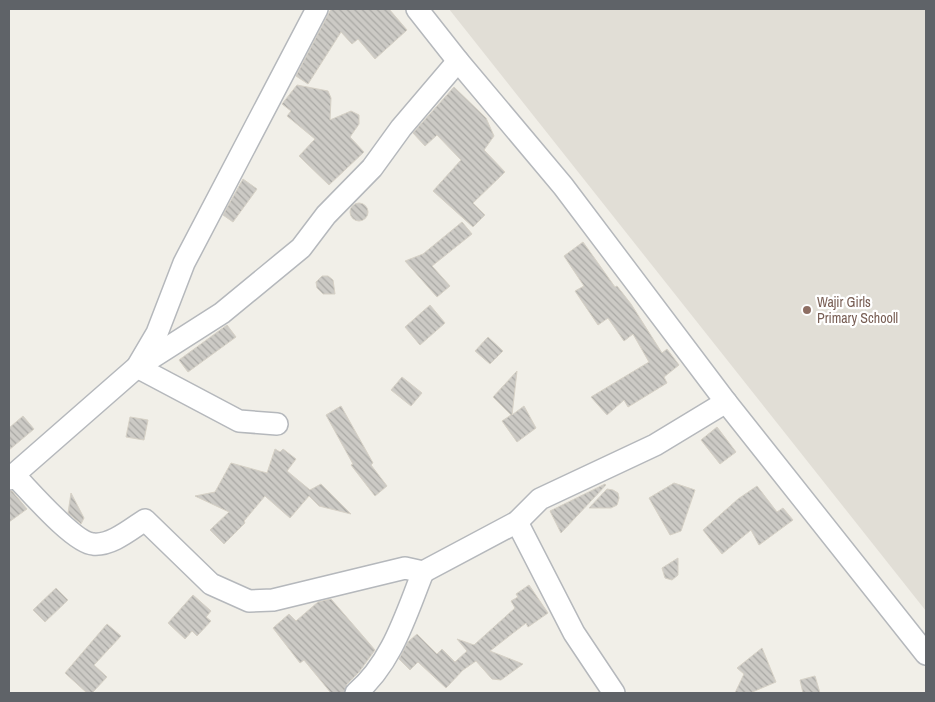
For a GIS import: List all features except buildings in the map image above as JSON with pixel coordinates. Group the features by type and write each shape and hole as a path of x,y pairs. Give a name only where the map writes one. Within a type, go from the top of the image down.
{"street":[{"path":"137,367 156,332 184,262 317,9"},
{"path":"417,9 563,186 726,402 926,654"},
{"path":"424,572 405,568 273,600 249,601 211,584 145,520 111,541 92,545 73,534 12,477 137,367 222,313 301,248 326,215 372,168 401,128 458,61"},
{"path":"137,367 239,421 277,424"},
{"path":"356,693 369,682 389,653 424,572 517,522 540,499 655,445 726,402"},
{"path":"517,522 540,572 574,633 614,693"}],"shaded area":[{"name":"Wajir Girls Primary Schooll","path":"449,9 926,9 926,611"}],"place":[{"name":"Wajir Girls Primary Schooll","path":"807,310"}]}
